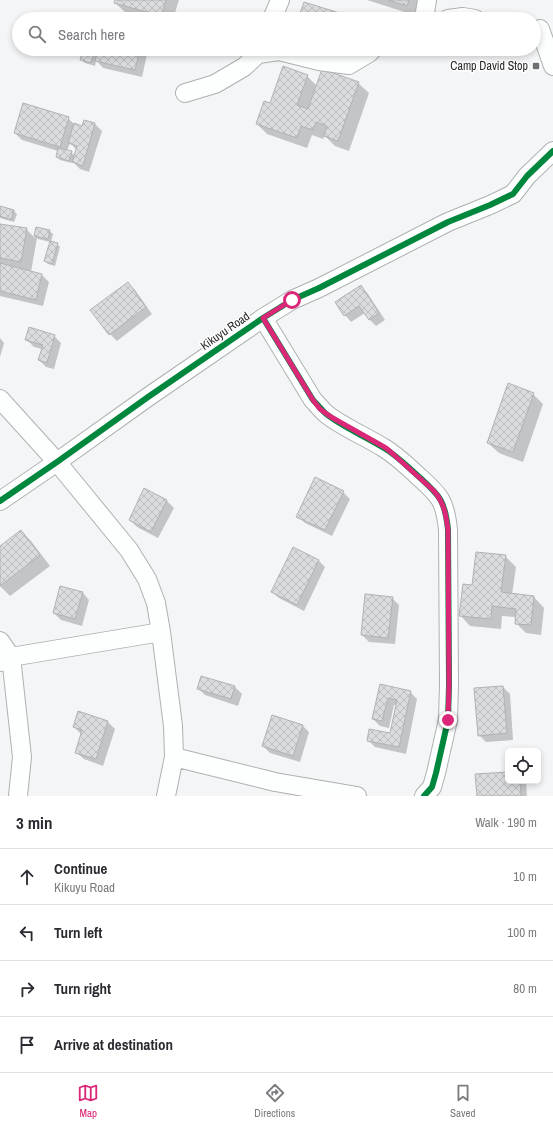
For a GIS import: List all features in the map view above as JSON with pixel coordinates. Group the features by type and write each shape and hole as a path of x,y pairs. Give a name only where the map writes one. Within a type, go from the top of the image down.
{"street":[{"path":"275,12 280,0"},
{"path":"425,12 427,0"},
{"path":"542,28 553,66"},
{"path":"185,93 216,84 244,67 255,56"},
{"path":"299,56 319,61 349,65 364,56"},
{"name":"Kikuyu Road","path":"0,501 148,397 263,318 292,300 325,285 448,222 513,194 527,176 553,150"},
{"path":"263,318 320,409 336,421 386,448 433,490 443,504 448,530 448,720 432,787 424,796"},
{"path":"0,400 57,462 129,550 147,579 156,603 173,726 174,757 166,796"},
{"path":"6,659 161,632"},
{"path":"0,641 6,659 22,757 18,796"},
{"path":"174,757 275,782 357,796"}],"building":[{"path":"115,0 166,0 162,12 147,12 114,3"},
{"path":"388,0 409,0 407,6"},
{"path":"304,2 336,12 300,12"},
{"path":"81,56 93,56 91,63 80,60"},
{"path":"96,56 138,56 135,70 95,61"},
{"path":"283,66 308,75 297,105 308,109 322,69 359,82 338,141 324,136 327,126 316,122 313,130 301,126 297,138 256,124 264,101 270,103"},
{"path":"23,103 69,117 60,147 14,133"},
{"path":"84,120 95,123 83,166 72,162 77,146 68,143 74,123 82,126"},
{"path":"58,148 72,151 69,161 56,157"},
{"path":"0,206 14,210 11,220 0,216"},
{"path":"0,224 27,228 21,262 0,258"},
{"path":"36,227 50,230 48,239 34,236"},
{"path":"50,241 58,243 52,264 44,261"},
{"path":"0,263 42,274 36,300 0,291"},
{"path":"128,282 146,307 109,335 90,310"},
{"path":"361,285 379,313 369,320 359,306 344,316 335,302"},
{"path":"29,327 55,335 47,363 38,360 43,345 25,340"},
{"path":"508,383 534,393 513,452 487,443"},
{"path":"315,477 344,491 325,530 296,517"},
{"path":"144,488 167,500 151,532 129,520"},
{"path":"21,530 40,555 0,586 0,546"},
{"path":"293,547 319,560 297,605 271,592"},
{"path":"476,552 506,555 501,592 534,596 531,625 515,624 516,609 492,606 491,619 459,616 463,584 472,585"},
{"path":"60,586 83,592 75,619 53,613"},
{"path":"365,594 393,597 388,638 361,635"},
{"path":"201,676 235,686 231,699 197,689"},
{"path":"380,684 411,691 399,747 367,741 369,729 390,733 397,700 388,698 382,721 372,719"},
{"path":"503,686 507,733 478,736 474,688"},
{"path":"78,711 108,721 96,759 75,753 82,730 73,727"},
{"path":"272,715 303,725 293,756 262,746"},
{"path":"505,772 505,784 520,784 521,796 477,796 475,774"}],"cycle path":[{"path":"0,501 148,397 263,318 292,300 319,288 448,222 513,194 527,176 553,151"},
{"path":"263,318 313,400 339,423 393,454 431,488 443,504 448,530 448,720 432,787 424,796"}],"place":[{"name":"Camp David Stop","path":"536,66"}],"route":[{"path":"292,300 263,318 313,400 320,409 336,421 386,448 433,490 443,504 448,530 448,720"}]}
